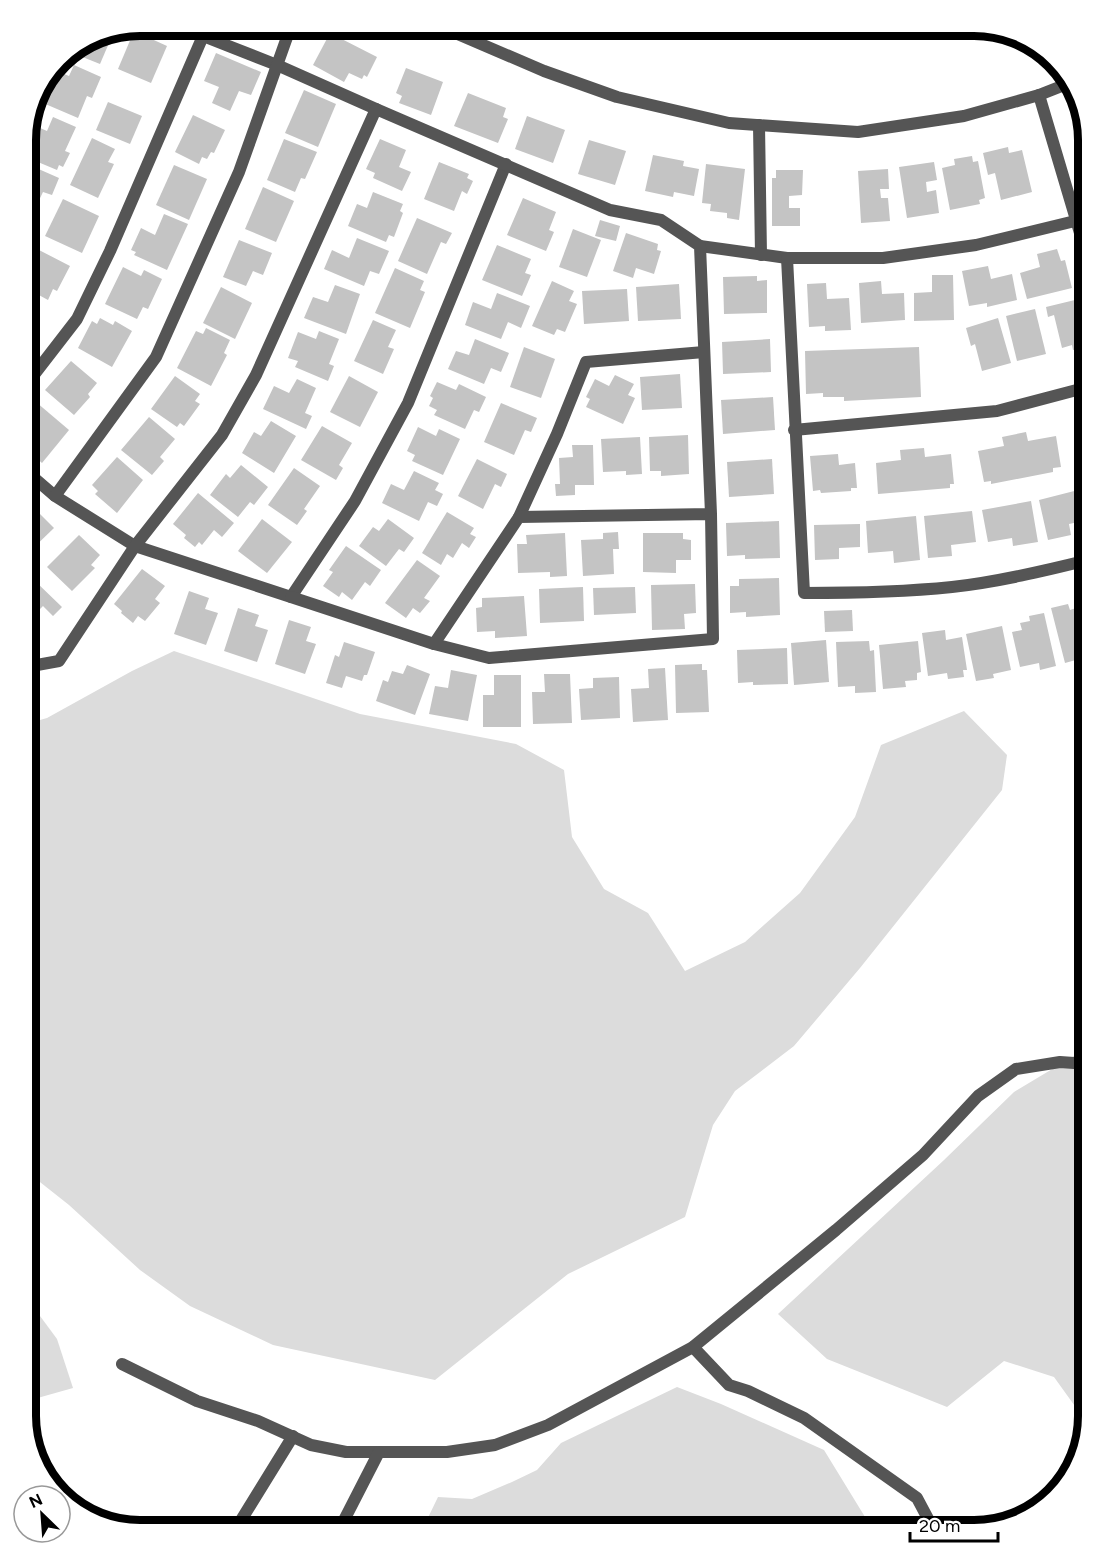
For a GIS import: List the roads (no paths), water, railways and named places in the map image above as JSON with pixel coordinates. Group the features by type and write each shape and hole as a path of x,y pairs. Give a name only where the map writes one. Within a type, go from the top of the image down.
{"street":[{"path":"36,374 77,319 110,251 203,36 277,65 610,210 661,220 700,246 787,258 883,258 976,245 1076,221"},
{"path":"55,496 156,357 239,172 287,36"},
{"path":"462,36 544,71 617,97 729,123 858,132 964,116 1039,95 1062,86"},
{"path":"1039,95 1078,227"},
{"path":"36,665 59,661 135,546 222,435 256,375 376,109"},
{"path":"759,125 761,255"},
{"path":"291,597 354,501 408,404 506,164"},
{"path":"36,480 55,496 135,546 434,644 489,658 713,639 711,514 700,246"},
{"path":"787,258 804,593 865,593 954,586 1033,573 1078,563"},
{"path":"434,644 519,517 586,362 704,352"},
{"path":"794,430 997,411 1078,390"},
{"path":"519,517 711,514"},
{"path":"122,1364 197,1401 258,1421 311,1444 346,1452 447,1452 495,1445 548,1425 693,1347 836,1230 923,1155 978,1096 1016,1069 1060,1062 1078,1063"},
{"path":"693,1347 729,1385 748,1391 804,1418 917,1498 929,1520"},
{"path":"241,1520 293,1436"},
{"path":"344,1520 379,1452"}]}
